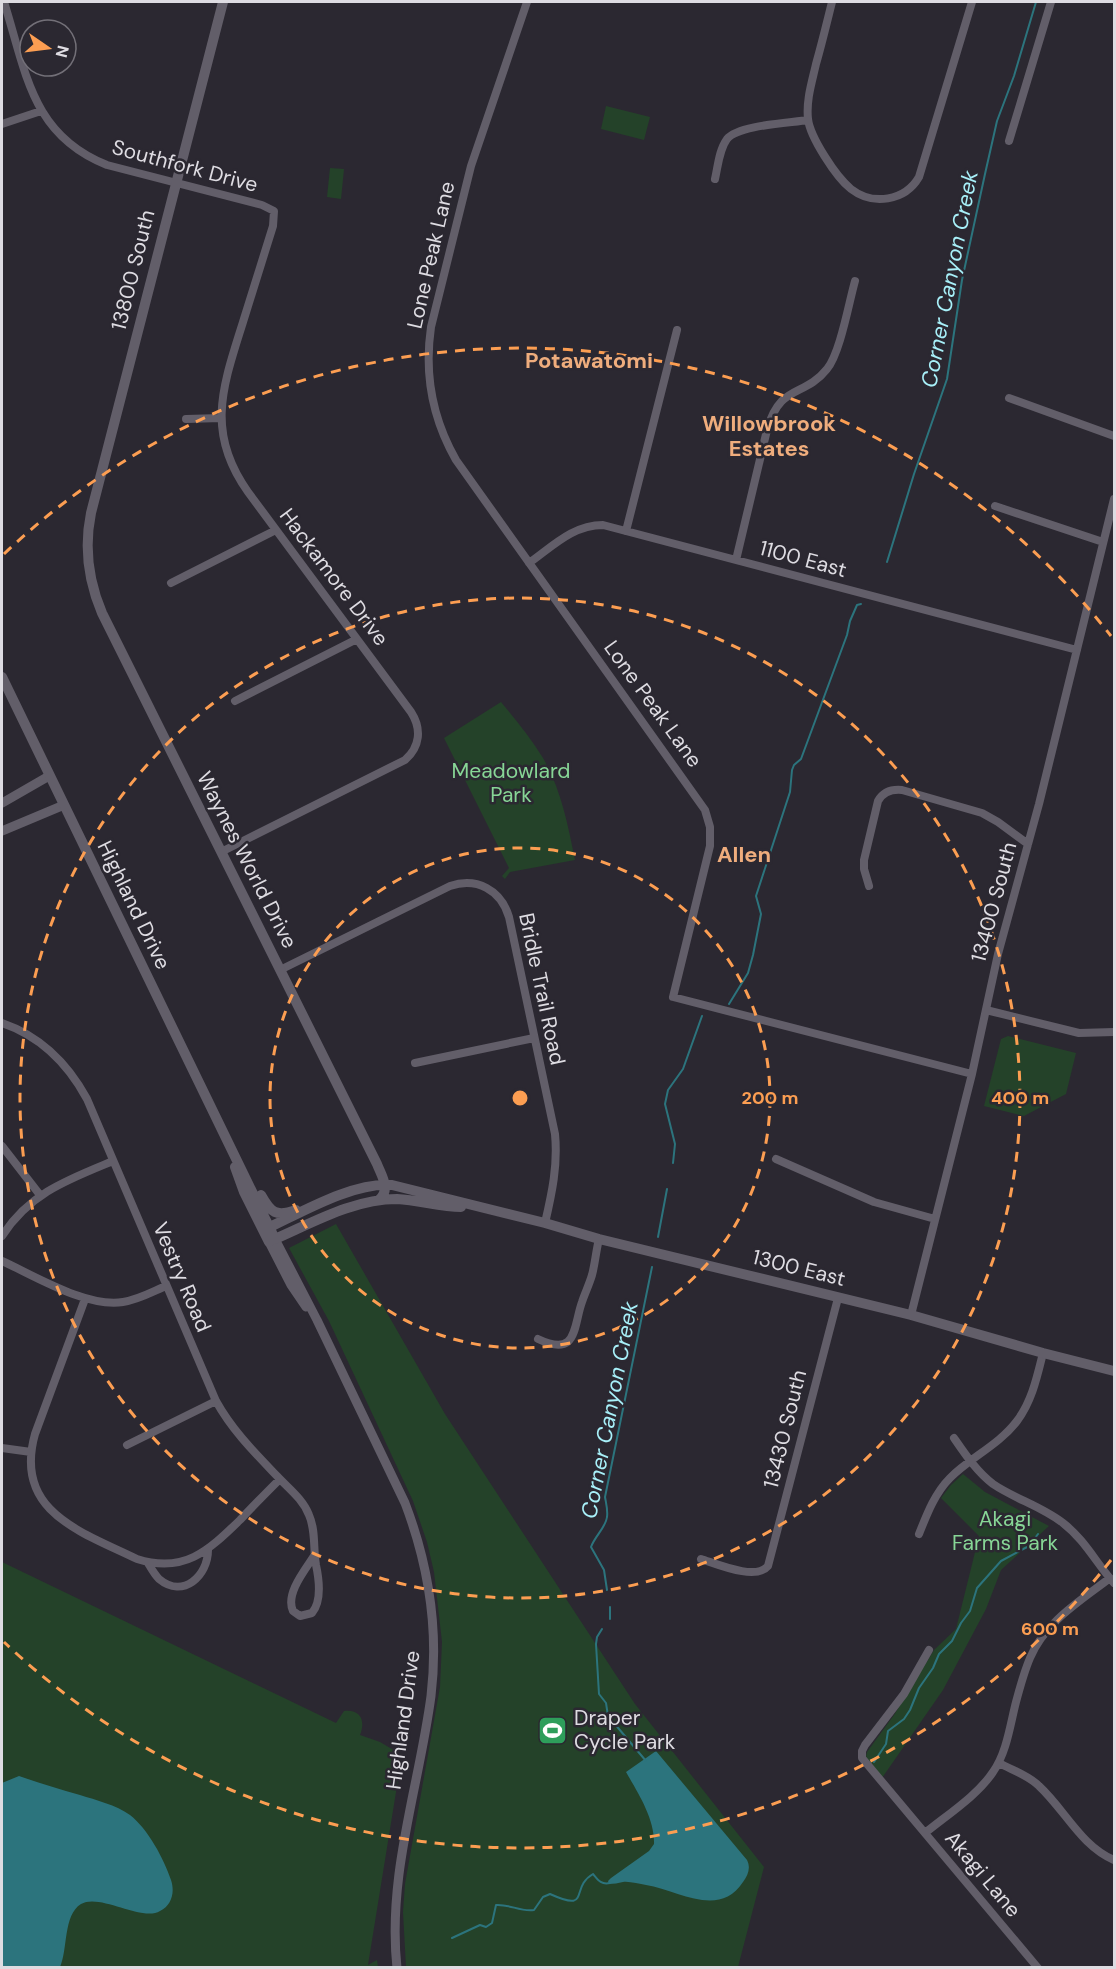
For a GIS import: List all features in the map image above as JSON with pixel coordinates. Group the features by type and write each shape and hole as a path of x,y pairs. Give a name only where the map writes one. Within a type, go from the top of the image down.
{"main road":[{"name":"13800 South","path":"87,549 91,513 223,2"},
{"name":"Waynes World Drive","path":"87,549 92,586 102,613 385,1184"},
{"name":"Highland Drive","path":"2,677 270,1227 272,1241"},
{"name":"Highland Drive","path":"232,1149 240,1182 272,1241"},
{"path":"232,1149 245,1166 266,1204 274,1212 284,1214 320,1204"},
{"path":"379,1200 385,1194 385,1184"},
{"name":"1300 East","path":"270,1227 357,1189 385,1184 398,1186 599,1239 911,1315 1114,1371"},
{"name":"1300 East","path":"272,1241 355,1205 379,1200 410,1200 455,1207 474,1205"}],"street":[{"name":"Southfork Drive","path":"4,2 40,111 62,138 88,156 107,165 262,205 274,211"},
{"name":"Lone Peak Lane","path":"527,2 471,166 431,327 428,351 429,386 436,417 449,448 463,471 701,802 708,818 710,846 673,998 972,1074"},
{"path":"832,2 809,92 808,120 815,142 845,183 858,193 872,198 887,199 895,198 910,190 919,177 972,2"},
{"path":"1009,141 1051,2"},
{"path":"2,124 40,111"},
{"path":"715,179 722,149 730,135 743,130 808,120"},
{"name":"Hackamore Drive","path":"221,852 399,764 414,750 419,733 414,717 242,485 226,450 221,418 225,379 273,226 274,211"},
{"path":"736,560 767,430 774,411 785,396 818,378 832,362 855,281"},
{"path":"626,531 677,330"},
{"path":"1010,398 1114,436"},
{"path":"186,419 221,418"},
{"name":"13400 South","path":"911,1315 1114,499"},
{"path":"995,506 1103,542"},
{"name":"1100 East","path":"530,563 573,531 582,527 603,525 1077,650"},
{"path":"171,583 276,530"},
{"path":"235,701 357,639"},
{"path":"2,803 49,776"},
{"path":"869,886 864,860 878,801 892,790 902,790 982,813 1028,844"},
{"path":"2,831 64,805"},
{"name":"Bridle Trail Road","path":"280,970 450,886 465,882 480,885 499,896 507,909 556,1145 555,1178 545,1223"},
{"path":"986,1010 1079,1033 1114,1032"},
{"name":"Vestry Road","path":"2,1023 41,1043 72,1074 87,1099 216,1401 231,1427 242,1440 304,1504 314,1533 314,1556 319,1577 317,1603 312,1613 300,1616 293,1611 291,1601 314,1556"},
{"path":"415,1063 534,1038"},
{"path":"2,1146 40,1195"},
{"path":"776,1159 866,1199 935,1219"},
{"path":"2,1236 16,1216 40,1195 68,1179 113,1161"},
{"path":"538,1338 556,1345 573,1336 591,1277 599,1239"},
{"name":"Highland Drive","path":"272,1241 291,1286 317,1320 405,1503 424,1562 432,1606 434,1637 431,1696 399,1867 396,1896 397,1968"},
{"path":"2,1261 84,1299 105,1303 133,1300 166,1286"},
{"name":"13430 South","path":"701,1559 752,1573 762,1572 770,1562 838,1298"},
{"path":"84,1299 34,1434 31,1452 31,1471 37,1490 53,1514 68,1526 136,1559 148,1563 174,1563 208,1550 280,1479"},
{"path":"919,1534 940,1489 970,1461 1000,1439 1017,1421 1030,1398 1043,1353"},
{"path":"128,1445 216,1401"},
{"path":"954,1438 970,1461 994,1484 1052,1515 1075,1533 1087,1545 1112,1580"},
{"path":"2,1448 31,1452"},
{"path":"148,1563 154,1574 167,1584 186,1585 204,1570 208,1550"},
{"name":"Akagi Lane","path":"1038,1968 925,1833 978,1789 999,1763 1025,1671 1038,1643 1057,1620 1112,1580"},
{"path":"925,1833 865,1762 862,1754 865,1745 904,1694 929,1650"},
{"path":"999,1763 1033,1781 1046,1792 1088,1843 1114,1860"}],"green space":[{"path":"606,106 650,117 644,140 601,129"},
{"path":"330,168 344,169 341,199 327,197"},
{"name":"Meadowlard Park","path":"501,702 533,743 555,782 575,860 510,872 505,879 502,876 509,868 444,738"},
{"path":"1008,1036 1076,1053 1066,1094 1024,1116 984,1106 1001,1039"},
{"path":"336,1224 445,1414 635,1704 764,1867 738,1967 406,1967 403,1912 405,1884 440,1687 442,1642 434,1572 413,1501 329,1321 289,1248"},
{"name":"Akagi Farms Park","path":"963,1474 985,1492 1049,1526 1001,1570 986,1609 943,1690 882,1778 866,1757 867,1752 894,1715 934,1650 956,1629 979,1536 941,1498"},
{"path":"2,1562 336,1723 344,1711 354,1712 362,1720 360,1735 380,1742 402,1755 368,1965 377,1960 378,1967 2,1967"}],"water":[{"path":"656,1751 747,1860 749,1869 745,1879 733,1893 722,1899 710,1901 697,1899 631,1882 609,1884 608,1881 611,1878 649,1851 654,1844 649,1816 626,1772"},
{"path":"19,1776 106,1803 119,1808 137,1821 160,1854 171,1880 172,1898 167,1905 160,1911 143,1913 99,1902 81,1904 71,1916 60,1967 2,1967 2,1783"}],"waterway":[{"name":"Corner Canyon Creek","path":"887,562 947,379 962,280 997,121 1014,76 1036,2"},
{"name":"Corner Canyon Creek","path":"729,1004 748,973 753,955 761,914 756,896 790,792 792,770 801,759 847,635 850,621 857,605 861,604"},
{"name":"Corner Canyon Creek","path":"673,1163 675,1144 665,1104 668,1090 683,1069 702,1016"},
{"name":"Corner Canyon Creek","path":"658,1237 667,1189"},
{"name":"Corner Canyon Creek","path":"607,1590 604,1570 591,1547 607,1517 605,1497 652,1267"},
{"path":"874,1762 886,1744 888,1731 904,1719 939,1654 952,1641 970,1611 977,1588 1001,1561 1029,1546 1038,1534"},
{"name":"Corner Canyon Creek","path":"610,1607 610,1619"},
{"name":"Corner Canyon Creek","path":"602,1629 596,1644 599,1694 606,1703 608,1716 646,1761"},
{"name":"Corner Canyon Creek","path":"452,1938 480,1925 486,1927 492,1923 496,1905 534,1910 543,1897 550,1894 571,1901 576,1900 582,1886 593,1874 602,1883 610,1883"}],"place":[{"name":"Draper Cycle Park","path":"553,1730"}],"district":[{"name":"Potawatomi","path":"589,360"},
{"name":"Willowbrook Estates","path":"769,436"},
{"name":"Allen","path":"744,854"}]}
